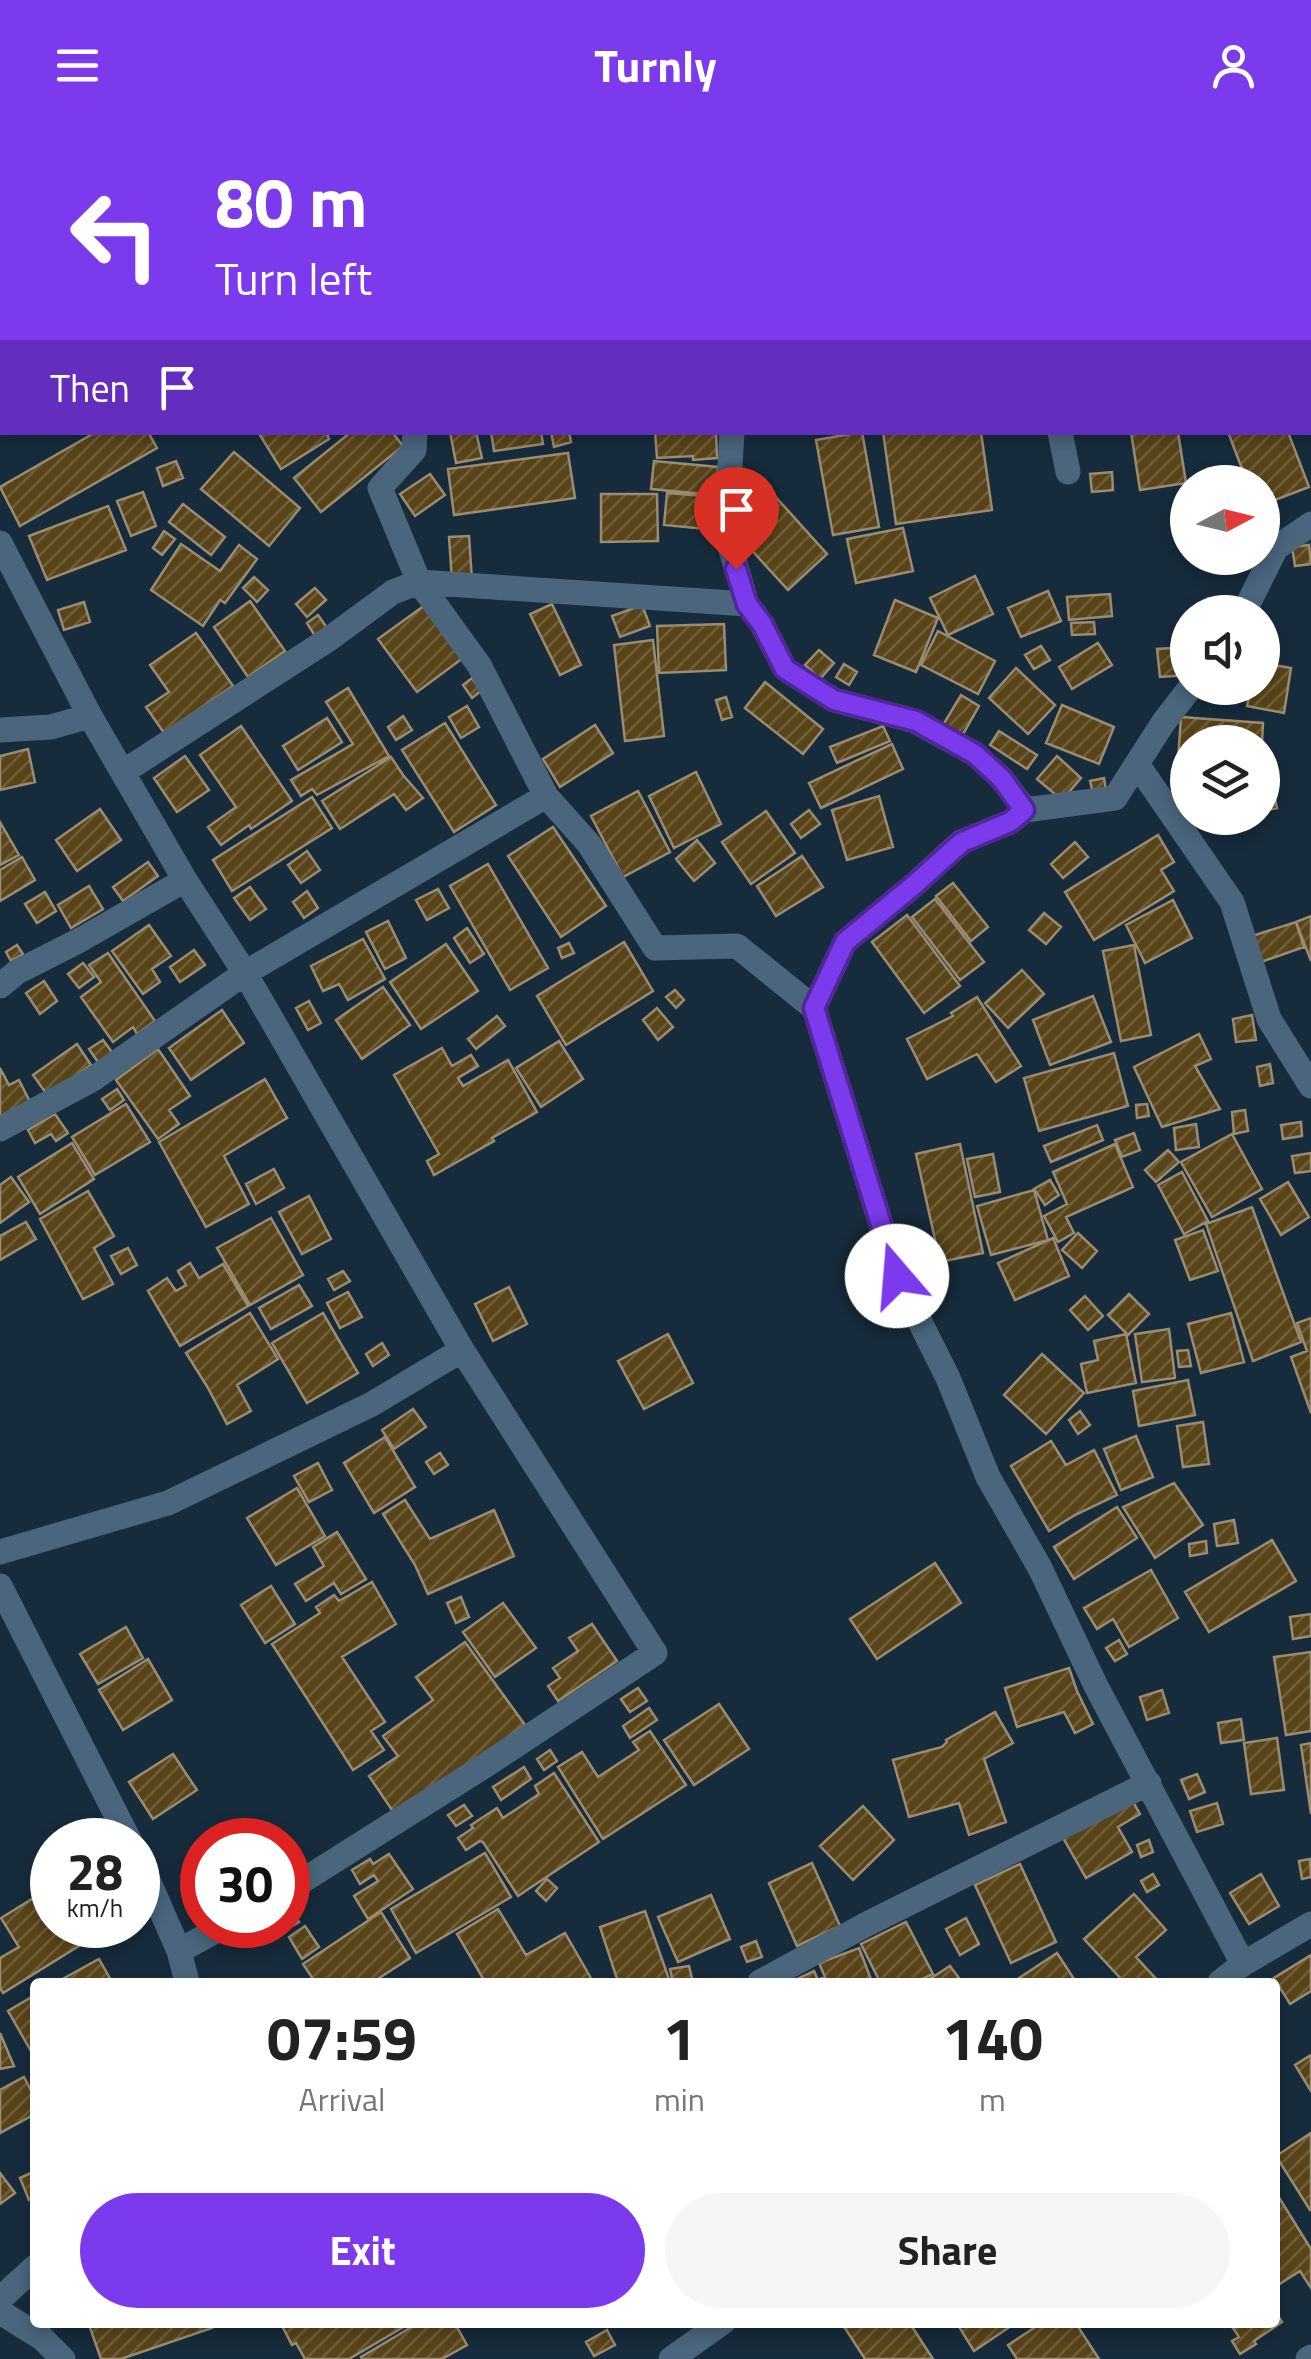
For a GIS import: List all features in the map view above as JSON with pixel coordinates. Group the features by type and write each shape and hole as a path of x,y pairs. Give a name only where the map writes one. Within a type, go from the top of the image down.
{"street":[{"path":"415,435 414,450 380,488 420,582 479,665 546,796 589,844 655,948 737,946 814,1008 897,1276 948,1378 988,1477 1040,1568 1096,1686 1244,1964"},
{"path":"732,435 726,533 747,604 785,669 834,700 916,721 975,754 1002,779 1024,810"},
{"path":"1061,435 1068,472"},
{"path":"1252,595 1276,548 1311,524"},
{"path":"0,543 90,716 185,880 245,973 462,1350 655,1653 310,1876"},
{"path":"123,772 329,639 394,592 420,582 747,604"},
{"path":"814,1008 845,942 962,842 1010,822 1024,810 1115,798 1178,705"},
{"path":"0,730 50,727 90,716"},
{"path":"1137,764 1232,902 1269,1019 1311,1086"},
{"path":"0,1129 93,1079 245,973 546,796"},
{"path":"0,986 17,972 185,880"},
{"path":"0,1552 168,1503 372,1404 462,1350"},
{"path":"0,1586 118,1818"},
{"path":"767,1978 866,1924 1150,1783"},
{"path":"160,1907 186,1978"},
{"path":"1225,1978 1311,1924"},
{"path":"179,1951 184,1948"},
{"path":"0,2299 30,2272"},
{"path":"0,2312 42,2338 63,2359"},
{"path":"670,2359 715,2328"}],"building":[{"path":"91,435 150,435 157,448 20,526 0,487"},
{"path":"260,435 327,435 329,439 281,469"},
{"path":"347,435 394,435 403,446 321,512 294,478"},
{"path":"451,435 477,435 482,458 456,463"},
{"path":"491,435 542,435 543,444 494,451"},
{"path":"552,435 570,435 571,442 554,447"},
{"path":"655,435 716,435 717,458 657,458"},
{"path":"863,435 879,527 833,535 816,440"},
{"path":"883,435 981,435 992,510 896,524"},
{"path":"1131,435 1178,435 1183,465 1170,465 1170,485 1140,490"},
{"path":"1229,435 1289,435 1309,487 1280,498 1280,465 1241,465"},
{"path":"234,452 300,508 269,546 201,489"},
{"path":"568,453 575,498 454,515 448,469"},
{"path":"176,461 183,478 163,486 157,468"},
{"path":"654,461 718,467 715,495 651,489"},
{"path":"1112,472 1113,490 1092,492 1090,474"},
{"path":"430,474 445,495 415,516 400,494"},
{"path":"143,492 156,526 131,536 117,501"},
{"path":"667,493 717,497 715,530 664,525"},
{"path":"601,494 657,494 658,541 601,542"},
{"path":"774,495 827,554 788,590 735,532"},
{"path":"183,504 225,537 211,555 169,522"},
{"path":"108,506 126,550 47,580 29,536"},
{"path":"903,528 913,571 856,583 847,539"},
{"path":"164,531 175,539 162,555 153,548"},
{"path":"469,536 472,580 452,581 449,537"},
{"path":"181,544 220,571 239,545 257,559 225,603 220,600 203,626 151,590"},
{"path":"1309,545 1311,564 1295,566 1292,547"},
{"path":"975,576 993,614 948,635 930,598"},
{"path":"254,577 268,590 257,602 243,588"},
{"path":"315,588 326,600 307,617 296,604"},
{"path":"1048,591 1061,621 1021,637 1008,608"},
{"path":"1110,594 1112,616 1069,620 1067,597"},
{"path":"895,600 938,618 916,672 874,655"},
{"path":"250,601 285,651 248,677 214,627"},
{"path":"84,602 90,622 64,630 58,610"},
{"path":"552,604 581,665 560,675 530,614"},
{"path":"425,605 463,658 417,692 378,639"},
{"path":"642,605 650,626 620,637 612,616"},
{"path":"318,615 327,628 315,636 307,623"},
{"path":"1094,622 1095,634 1072,635 1071,623"},
{"path":"724,624 726,670 659,673 657,626"},
{"path":"938,631 995,661 978,694 921,665"},
{"path":"196,633 233,686 164,733 146,707 169,692 150,665"},
{"path":"653,640 664,736 625,741 614,645"},
{"path":"1098,643 1112,665 1072,689 1059,667"},
{"path":"1041,646 1050,660 1034,669 1025,655"},
{"path":"1170,648 1170,676 1160,677 1157,649"},
{"path":"819,650 834,663 820,679 805,665"},
{"path":"844,664 857,672 849,685 836,677"},
{"path":"1280,666 1291,668 1284,713 1247,706 1280,705"},
{"path":"1016,668 1055,705 1028,734 989,698"},
{"path":"472,678 481,691 472,698 463,685"},
{"path":"765,682 823,729 803,754 745,708"},
{"path":"348,688 389,756 317,795 312,789 301,796 291,780 353,744 326,702"},
{"path":"961,695 979,706 962,736 943,725"},
{"path":"726,697 732,717 722,720 716,700"},
{"path":"1062,705 1114,727 1099,764 1046,743"},
{"path":"467,706 479,727 461,738 449,717"},
{"path":"403,716 412,730 396,740 388,727"},
{"path":"1181,717 1263,723 1263,725 1180,725"},
{"path":"327,718 342,742 298,770 283,746"},
{"path":"445,723 496,805 454,832 402,750"},
{"path":"595,725 613,753 560,787 543,759"},
{"path":"241,726 292,801 221,845 208,827 236,807 200,755"},
{"path":"883,726 890,741 837,763 830,747"},
{"path":"999,731 1037,755 1027,769 990,745"},
{"path":"892,744 903,769 821,808 809,783"},
{"path":"28,749 35,782 0,790 0,756"},
{"path":"185,756 209,790 177,812 154,778"},
{"path":"1057,756 1081,778 1062,800 1037,779"},
{"path":"391,757 423,798 406,810 394,794 340,829 322,801"},
{"path":"696,772 721,824 674,848 649,796"},
{"path":"1104,778 1106,790 1093,793 1090,781"},
{"path":"638,791 670,852 623,877 591,816"},
{"path":"879,796 893,847 847,860 832,810"},
{"path":"312,797 332,828 232,891 213,860"},
{"path":"100,809 121,840 77,871 56,840"},
{"path":"809,810 820,824 801,838 791,824"},
{"path":"766,811 795,853 751,884 722,842"},
{"path":"0,822 19,855 0,865"},
{"path":"553,827 606,906 561,937 508,856"},
{"path":"1158,835 1174,862 1161,870 1174,891 1094,940 1065,892"},
{"path":"697,840 715,863 694,881 676,859"},
{"path":"1075,842 1088,857 1063,878 1051,864"},
{"path":"307,851 320,870 301,883 288,865"},
{"path":"802,856 823,887 776,916 757,886"},
{"path":"22,857 35,880 0,901 0,870"},
{"path":"148,862 158,876 123,901 113,887"},
{"path":"488,864 548,968 510,990 450,886"},
{"path":"953,883 988,927 971,941 936,896"},
{"path":"89,886 103,909 71,928 58,905"},
{"path":"250,887 266,909 250,920 234,898"},
{"path":"438,889 449,908 427,920 416,900"},
{"path":"307,891 318,908 304,918 293,902"},
{"path":"45,892 56,911 37,923 25,904"},
{"path":"935,899 984,962 960,980 912,917"},
{"path":"1173,900 1192,938 1145,963 1126,925"},
{"path":"1044,913 1061,927 1046,944 1029,930"},
{"path":"907,915 960,986 924,1013 872,942"},
{"path":"1311,916 1311,961 1296,922"},
{"path":"388,921 406,958 385,969 366,932"},
{"path":"1296,922 1304,947 1258,963 1249,937"},
{"path":"149,925 171,956 152,969 160,982 143,994 112,951"},
{"path":"467,928 484,954 470,963 454,938"},
{"path":"363,939 385,979 348,1000 339,984 323,991 311,966"},
{"path":"624,942 653,991 566,1045 537,996"},
{"path":"569,943 574,953 562,958 558,948"},
{"path":"446,944 478,991 421,1029 390,982"},
{"path":"17,945 23,954 11,961 6,952"},
{"path":"1134,945 1151,1035 1121,1041 1103,951"},
{"path":"194,950 205,965 180,982 170,967"},
{"path":"108,953 155,1021 137,1034 133,1027 113,1042 81,997 101,982 89,965"},
{"path":"83,963 94,977 79,988 68,974"},
{"path":"1022,970 1044,994 1008,1028 985,1003"},
{"path":"44,981 57,1001 40,1014 26,993"},
{"path":"383,987 410,1025 362,1059 336,1020"},
{"path":"675,990 684,1000 676,1008 666,997"},
{"path":"1093,996 1111,1042 1050,1065 1033,1020"},
{"path":"977,997 1021,1066 996,1082 977,1054 927,1079 907,1039 953,1016 951,1013"},
{"path":"309,1001 321,1023 308,1030 296,1008"},
{"path":"657,1008 673,1027 658,1040 643,1020"},
{"path":"222,1010 244,1043 191,1080 169,1048"},
{"path":"1252,1015 1256,1040 1236,1042 1233,1019"},
{"path":"497,1016 505,1026 476,1049 468,1039"},
{"path":"1199,1034 1211,1059 1195,1066 1220,1109 1162,1127 1134,1067"},
{"path":"103,1040 114,1055 100,1065 89,1049"},
{"path":"559,1041 583,1079 541,1107 516,1068"},
{"path":"77,1044 91,1065 48,1096 33,1075"},
{"path":"442,1048 452,1066 471,1055 478,1066 458,1078 463,1086 508,1060 537,1112 434,1175 427,1161 439,1154 394,1075"},
{"path":"158,1049 190,1096 169,1110 179,1124 158,1139 116,1080"},
{"path":"1114,1053 1128,1106 1039,1131 1024,1078"},
{"path":"1270,1064 1273,1083 1260,1086 1257,1067"},
{"path":"0,1068 9,1085 19,1080 31,1104 0,1120"},
{"path":"265,1079 287,1118 224,1156 249,1204 206,1227 159,1142"},
{"path":"117,1089 124,1100 110,1110 102,1099"},
{"path":"126,1104 150,1142 95,1175 72,1137"},
{"path":"1147,1104 1149,1116 1137,1118 1136,1105"},
{"path":"1245,1110 1248,1131 1234,1134 1232,1112"},
{"path":"55,1114 68,1133 56,1141 51,1134 35,1143 28,1130"},
{"path":"1301,1122 1302,1136 1283,1139 1281,1125"},
{"path":"1196,1124 1199,1147 1176,1150 1174,1128"},
{"path":"1097,1125 1103,1140 1051,1162 1044,1146"},
{"path":"1134,1133 1140,1150 1122,1157 1115,1140"},
{"path":"1232,1134 1262,1189 1212,1217 1181,1162"},
{"path":"72,1143 94,1179 40,1214 18,1177"},
{"path":"960,1144 983,1253 940,1262 916,1154"},
{"path":"1115,1144 1133,1187 1066,1217 1074,1233 1058,1242 1044,1216 1067,1204 1053,1172"},
{"path":"1168,1150 1179,1162 1156,1182 1145,1170"},
{"path":"1311,1153 1311,1171 1295,1173 1292,1156"},
{"path":"993,1154 1000,1192 975,1197 967,1159"},
{"path":"274,1169 284,1188 256,1204 246,1184"},
{"path":"1182,1172 1208,1221 1184,1234 1158,1185"},
{"path":"11,1177 29,1202 0,1223 0,1185"},
{"path":"1050,1180 1059,1195 1045,1205 1034,1189"},
{"path":"1288,1182 1309,1217 1281,1235 1260,1199"},
{"path":"1034,1190 1048,1240 991,1255 977,1206"},
{"path":"88,1191 114,1236 94,1248 113,1284 83,1299 40,1219"},
{"path":"309,1196 331,1239 302,1254 279,1212"},
{"path":"1252,1207 1301,1342 1253,1361 1206,1224"},
{"path":"271,1218 303,1275 250,1305 217,1248"},
{"path":"26,1222 36,1239 0,1260 0,1236"},
{"path":"1203,1230 1218,1271 1190,1280 1175,1240"},
{"path":"1078,1233 1097,1251 1082,1268 1062,1250"},
{"path":"1053,1238 1069,1276 1015,1300 998,1263"},
{"path":"128,1248 137,1265 121,1274 111,1256"},
{"path":"190,1263 199,1278 223,1264 248,1306 180,1346 148,1291 167,1278 176,1291 186,1285 178,1271"},
{"path":"343,1271 350,1281 334,1290 328,1279"},
{"path":"299,1285 312,1306 271,1329 259,1308"},
{"path":"509,1287 527,1324 493,1341 475,1304"},
{"path":"348,1292 362,1317 340,1328 327,1303"},
{"path":"1129,1294 1149,1314 1128,1335 1108,1315"},
{"path":"1085,1296 1103,1316 1088,1330 1070,1310"},
{"path":"250,1313 278,1359 237,1385 251,1411 227,1424 186,1353"},
{"path":"323,1313 358,1373 307,1403 272,1343"},
{"path":"1231,1313 1244,1362 1201,1373 1188,1324"},
{"path":"1311,1318 1311,1413 1291,1357 1307,1351 1297,1323"},
{"path":"1169,1329 1175,1378 1142,1382 1135,1334"},
{"path":"668,1334 693,1383 644,1409 618,1361"},
{"path":"1126,1334 1136,1383 1087,1393 1081,1364 1098,1360 1094,1341"},
{"path":"382,1343 389,1355 373,1366 366,1354"},
{"path":"1188,1350 1191,1366 1179,1367 1177,1351"},
{"path":"1042,1354 1084,1393 1046,1434 1004,1395"},
{"path":"1188,1380 1195,1415 1139,1426 1133,1391"},
{"path":"413,1409 426,1427 394,1449 382,1430"},
{"path":"1080,1411 1090,1425 1078,1434 1069,1420"},
{"path":"1203,1422 1209,1464 1183,1467 1177,1426"},
{"path":"1136,1436 1153,1477 1121,1490 1104,1449"},
{"path":"385,1437 415,1487 374,1513 344,1463"},
{"path":"1051,1441 1066,1465 1094,1450 1117,1495 1049,1531 1011,1466"},
{"path":"440,1453 448,1465 434,1474 426,1462"},
{"path":"318,1463 332,1490 309,1502 294,1476"},
{"path":"1174,1483 1203,1525 1155,1558 1123,1507"},
{"path":"297,1488 325,1536 276,1565 247,1518"},
{"path":"405,1500 430,1539 494,1510 514,1556 428,1594 383,1514"},
{"path":"1117,1507 1137,1538 1074,1579 1054,1547"},
{"path":"1234,1520 1238,1543 1217,1546 1214,1524"},
{"path":"337,1532 366,1579 341,1594 334,1583 306,1601 295,1584 324,1566 313,1547"},
{"path":"1272,1540 1296,1581 1209,1632 1185,1592"},
{"path":"1206,1541 1207,1553 1190,1556 1189,1544"},
{"path":"935,1563 961,1603 877,1659 850,1619"},
{"path":"1151,1570 1178,1618 1129,1647 1113,1619 1097,1629 1084,1608"},
{"path":"372,1582 396,1624 342,1657 385,1722 371,1731 384,1750 353,1770 272,1644 320,1613 316,1607 334,1595 339,1601"},
{"path":"271,1586 295,1624 265,1643 241,1605"},
{"path":"461,1597 469,1617 456,1623 447,1603"},
{"path":"503,1603 536,1648 495,1677 463,1632"},
{"path":"1311,1614 1311,1636 1293,1639 1290,1617"},
{"path":"592,1624 617,1661 558,1701 548,1686 560,1678 553,1668 578,1651 569,1638"},
{"path":"126,1627 143,1658 98,1684 80,1654"},
{"path":"1119,1640 1127,1654 1115,1661 1106,1648"},
{"path":"465,1642 525,1725 396,1816 369,1776 398,1756 383,1736 433,1700 416,1677"},
{"path":"1311,1652 1311,1731 1286,1735 1274,1657"},
{"path":"148,1659 172,1700 123,1730 99,1690"},
{"path":"1069,1668 1093,1724 1075,1733 1064,1712 1017,1727 1005,1688"},
{"path":"638,1688 647,1701 630,1712 621,1699"},
{"path":"1162,1690 1169,1713 1147,1720 1140,1697"},
{"path":"719,1704 749,1749 694,1785 664,1740"},
{"path":"649,1708 657,1720 630,1738 623,1726"},
{"path":"995,1712 1013,1743 984,1759 1006,1822 969,1835 959,1803 909,1817 893,1760 942,1747 946,1740"},
{"path":"1241,1719 1244,1740 1221,1743 1218,1723"},
{"path":"650,1731 686,1785 603,1839 558,1767 582,1752 598,1777 639,1750 633,1742"},
{"path":"1277,1738 1284,1790 1251,1794 1244,1743"},
{"path":"1311,1743 1311,1814 1301,1745"},
{"path":"550,1750 557,1761 544,1770 537,1759"},
{"path":"173,1754 197,1790 152,1818 129,1782"},
{"path":"524,1767 531,1779 501,1800 493,1787"},
{"path":"554,1773 599,1842 518,1896 483,1842 466,1850 458,1838 497,1808 503,1818 539,1794 535,1786"},
{"path":"1197,1774 1205,1792 1189,1799 1181,1780"},
{"path":"1129,1795 1140,1814 1118,1827 1132,1852 1086,1878 1062,1836"},
{"path":"1217,1803 1223,1824 1197,1832 1190,1811"},
{"path":"464,1805 472,1816 456,1826 448,1815"},
{"path":"863,1806 894,1840 853,1880 820,1846"},
{"path":"1149,1840 1153,1852 1141,1857 1137,1845"},
{"path":"485,1853 511,1897 416,1953 391,1909"},
{"path":"389,1854 413,1889 368,1919 354,1896 378,1881 374,1875 360,1884 352,1870"},
{"path":"1310,1859 1311,1877 1302,1879 1299,1861"},
{"path":"812,1863 840,1926 797,1946 769,1883"},
{"path":"1020,1864 1056,1942 1011,1963 975,1885"},
{"path":"1153,1874 1159,1885 1147,1892 1141,1881"},
{"path":"1261,1874 1279,1906 1249,1924 1230,1893"},
{"path":"547,1879 557,1888 546,1901 536,1891"},
{"path":"1134,1894 1166,1930 1136,1957 1155,1978 1120,1978 1084,1939"},
{"path":"711,1895 730,1939 678,1962 658,1917"},
{"path":"30,1900 30,1948 76,1948 3,1993 0,1958 19,1947 1,1918"},
{"path":"498,1909 526,1955 565,1933 591,1978 483,1978 457,1934"},
{"path":"645,1911 669,1978 617,1978 600,1927"},
{"path":"381,1912 410,1958 379,1978 312,1978 303,1964"},
{"path":"966,1918 979,1944 960,1955 946,1929"},
{"path":"906,1922 933,1974 924,1978 878,1978 861,1944"},
{"path":"310,1934 319,1947 302,1959 296,1948 310,1948"},
{"path":"756,1941 762,1957 747,1962 741,1947"},
{"path":"859,1948 870,1978 823,1978 819,1963"},
{"path":"1057,1953 1073,1978 1019,1978"},
{"path":"1311,1955 1311,1991 1290,2004 1280,1988 1280,1978 1274,1978"},
{"path":"99,1959 110,1978 64,1978"},
{"path":"689,1966 692,1978 672,1978 670,1969"},
{"path":"950,1966 959,1978 931,1978"},
{"path":"30,1998 30,2049 8,2011"},
{"path":"0,2033 14,2066 0,2069"},
{"path":"1311,2055 1311,2091 1295,2065"},
{"path":"24,2077 30,2088 30,2117 0,2133 0,2090"},
{"path":"1311,2133 1311,2210 1280,2162 1280,2153"},
{"path":"0,2173 15,2193 0,2204"},
{"path":"30,2173 29,2200 20,2178"},
{"path":"1280,2199 1311,2249 1311,2288 1300,2271 1280,2284"},
{"path":"90,2328 212,2328 121,2359 101,2359"},
{"path":"283,2328 402,2328 349,2359 305,2359 296,2343 292,2345"},
{"path":"410,2328 457,2328 467,2345 442,2359 361,2357"},
{"path":"845,2328 913,2328 933,2359 865,2359"},
{"path":"960,2328 1008,2328 974,2351"},
{"path":"1034,2328 1079,2328 1099,2359 1017,2359 1008,2345"},
{"path":"1233,2328 1273,2328 1240,2354 1232,2341 1239,2337"},
{"path":"607,2330 615,2345 594,2356 586,2342"}],"route":[{"path":"736,569 747,604 785,669 834,700 916,721 975,754 1002,779 1024,810 1010,822 962,842 845,942 814,1008 897,1276"}]}
